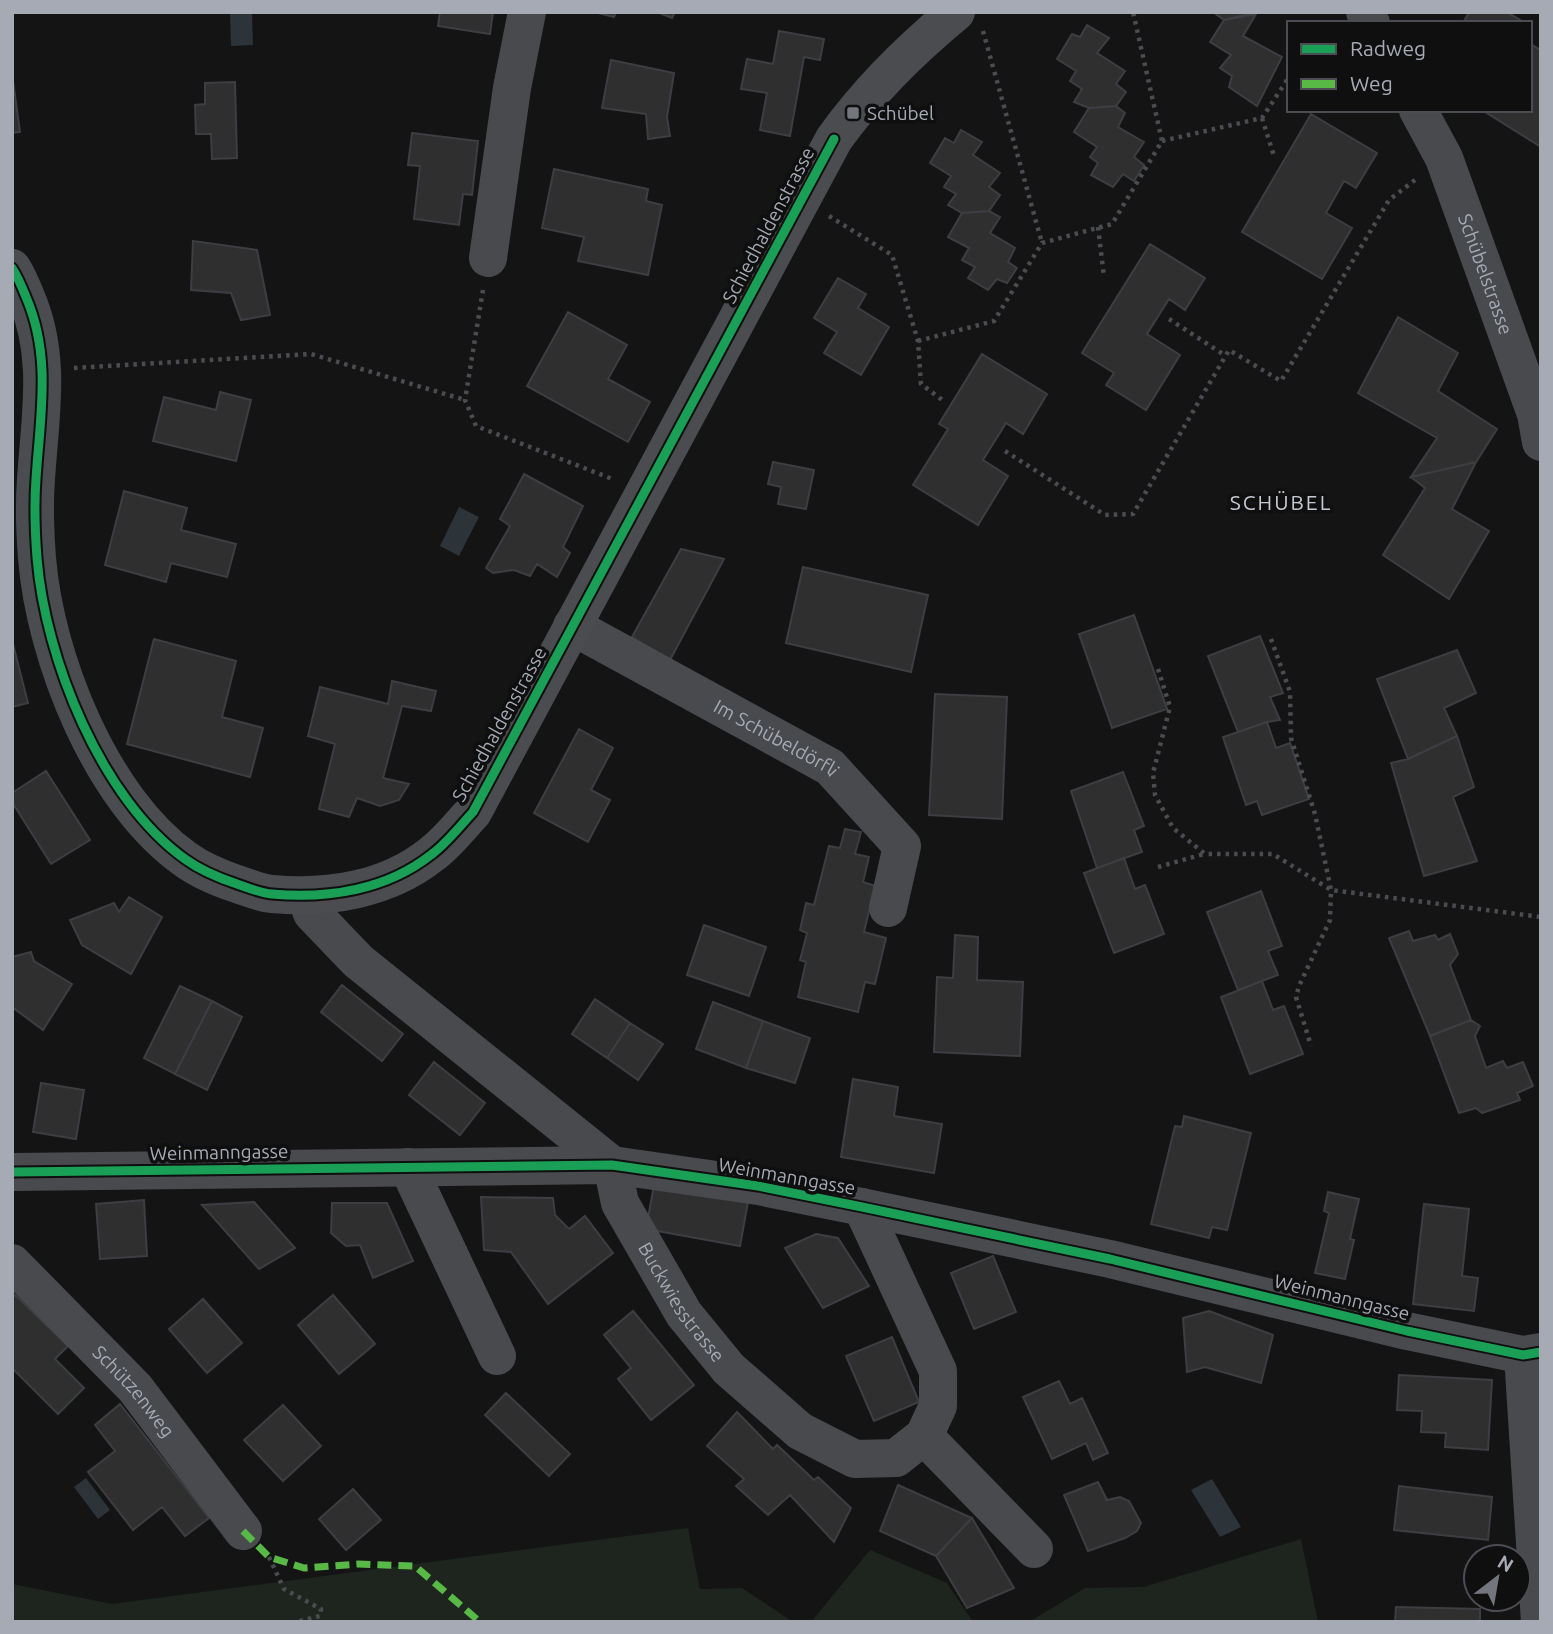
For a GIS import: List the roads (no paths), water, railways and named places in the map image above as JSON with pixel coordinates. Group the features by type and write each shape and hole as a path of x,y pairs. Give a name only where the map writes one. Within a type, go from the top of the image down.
{"main road":[{"name":"Schiedhaldenstrasse","path":"12,268 32,310 43,355 44,394 36,482 40,588 51,638 75,708 100,757 130,804 184,859 228,881 263,893 306,897 338,894 387,879 433,854 472,812 834,139 893,68 969,20"}],"street":[{"path":"488,258 512,88 527,12"},
{"name":"Schübelstrasse","path":"1419,112 1444,158 1539,423"},
{"name":"Im Schübeldörfli","path":"572,626 830,767 902,846 888,908"},
{"path":"306,897 312,913 358,961 612,1165"},
{"name":"Weinmanngasse","path":"12,1172 612,1165 758,1186 862,1207 1110,1259 1407,1331 1532,1353"},
{"name":"Buckwiesstrasse","path":"612,1165 620,1203 684,1314 729,1369 800,1431 855,1459 896,1458 924,1436 938,1406 938,1371 862,1207"},
{"path":"408,1167 497,1356"},
{"name":"Schützenweg","path":"12,1263 135,1388 256,1544"},
{"path":"1532,1353 1540,1622"},
{"path":"924,1436 1034,1549"}],"place":[{"name":"Schübel","path":"853,113"}],"district":[{"name":"SCHÜBEL","path":"1281,502"}]}
